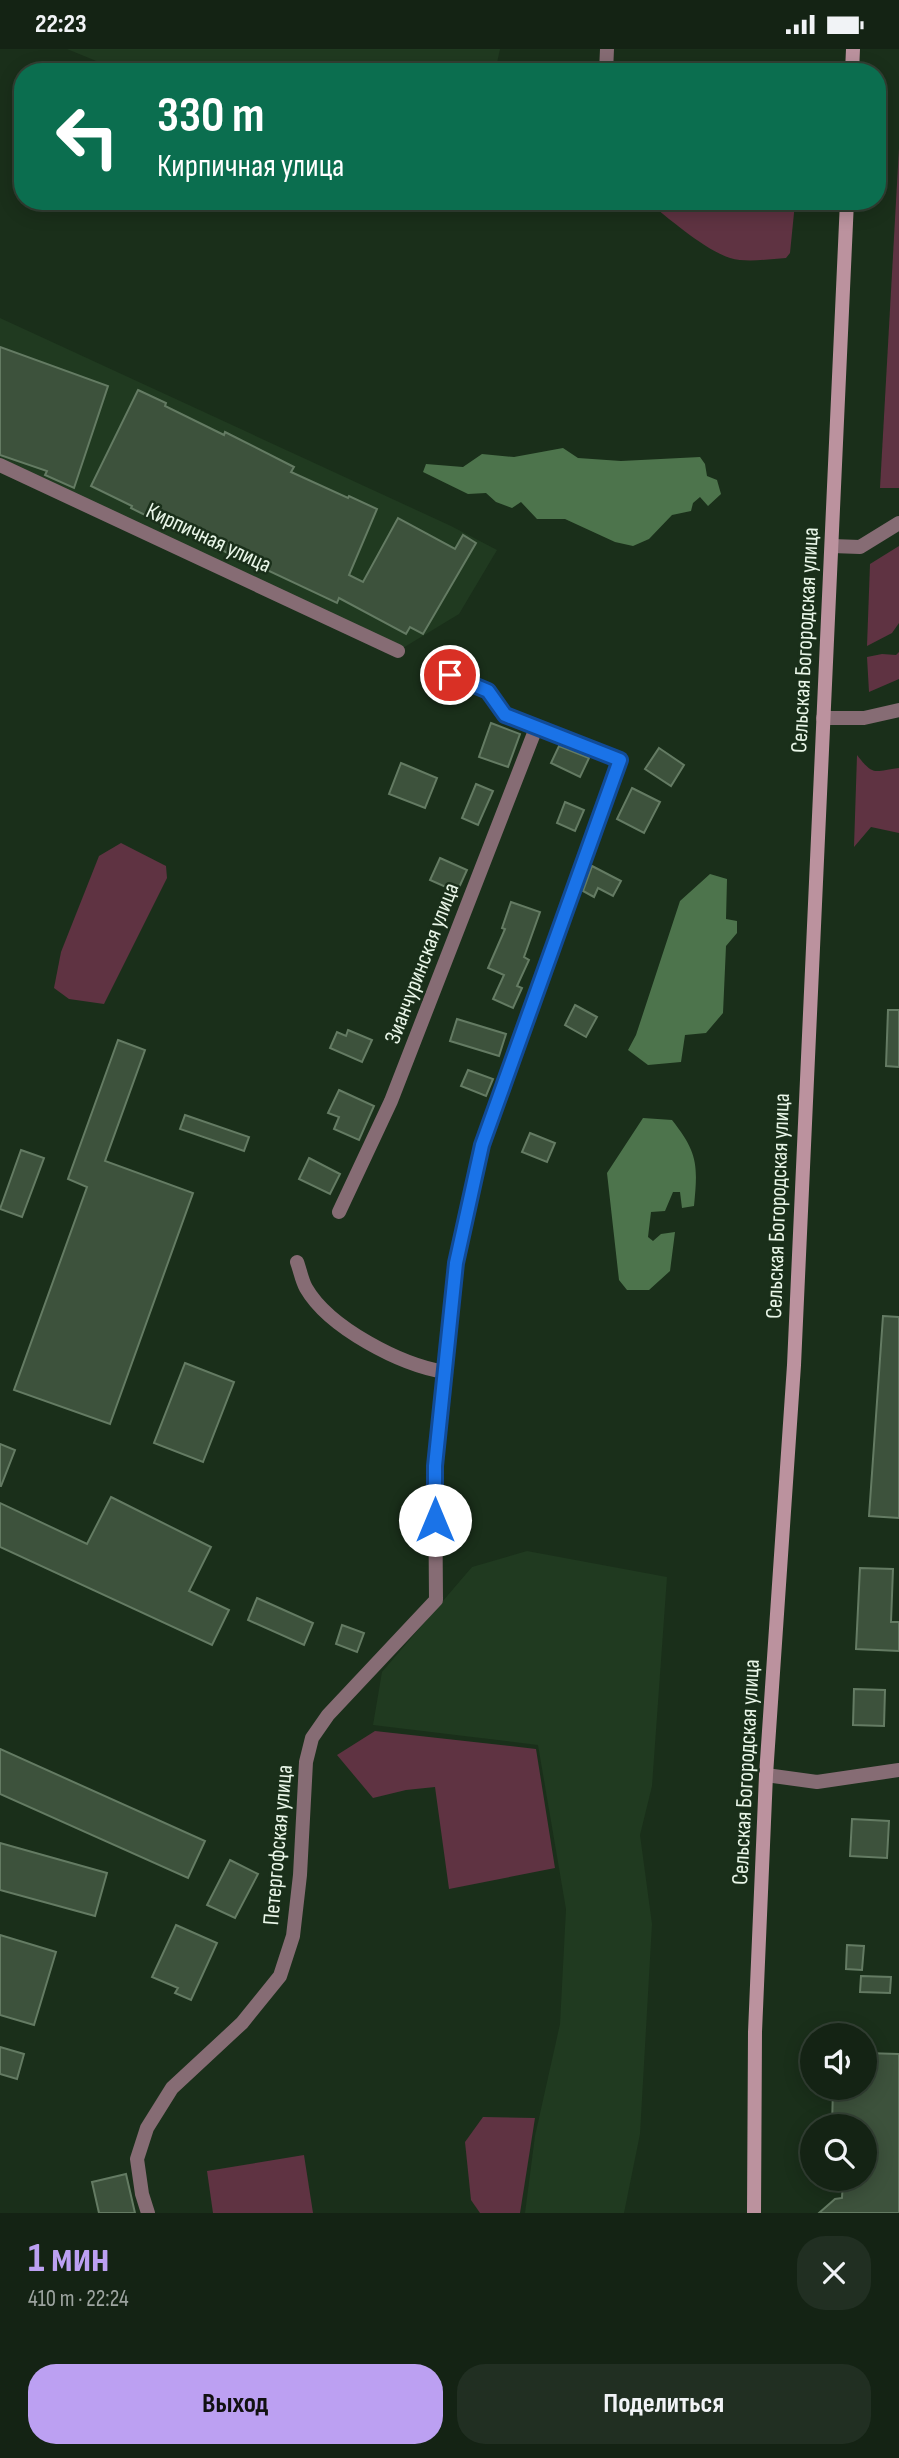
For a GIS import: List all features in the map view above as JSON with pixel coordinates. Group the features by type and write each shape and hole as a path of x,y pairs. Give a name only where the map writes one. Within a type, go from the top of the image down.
{"main road":[{"name":"Сельская Богородская улица","path":"754,2213 755,2032 766,1775 793,1364 847,210"}],"street":[{"name":"Кирпичная улица","path":"0,465 398,650"},
{"path":"832,545 860,547 899,523"},
{"path":"297,1262 306,1288 333,1319 373,1346 424,1369 445,1373 456,1263 482,1145 620,760 505,715 488,691 431,667"},
{"path":"823,717 864,718 899,711"},
{"name":"Зианчуринская улица","path":"339,1213 390,1101 537,727"},
{"name":"Петергофская улица","path":"148,2213 137,2159 147,2128 173,2088 242,2023 280,1976 293,1936 300,1874 306,1762 312,1738 328,1715 436,1600 435,1466 445,1373"},
{"path":"766,1775 817,1782 899,1770"}],"shaded area":[{"path":"67,49 500,49 497,63 101,63"},
{"path":"899,148 899,488 880,488"},
{"path":"658,210 794,210 790,253 786,258 730,258 698,241"},
{"path":"0,318 451,526 497,550 459,614 398,651 0,465"},
{"path":"563,448 578,458 621,461 700,457 705,464 707,476 717,480 721,494 708,506 700,497 693,503 691,511 672,515 649,539 633,546 615,542 565,519 537,519 521,502 512,508 496,502 486,493 468,494 423,472 426,464 463,467 482,454 514,457"},
{"path":"899,546 899,623 892,633 867,646 870,564"},
{"path":"899,652 899,679 869,692 867,657 896,655"},
{"path":"857,755 871,770 899,768 899,833 871,827 854,847"},
{"path":"121,843 166,866 167,878 104,1004 69,999 54,988 61,952 99,856"},
{"path":"710,874 727,879 726,919 737,921 737,933 726,946 723,1013 706,1033 685,1035 681,1062 648,1065 628,1050 636,1035 680,901"},
{"path":"643,1118 672,1120 687,1142 696,1169 694,1206 682,1208 680,1192 673,1192 665,1211 651,1212 648,1237 653,1241 661,1234 675,1232 670,1271 649,1290 627,1290 619,1280 607,1173"},
{"path":"527,1551 667,1577 652,1786 640,1835 652,1924 640,2134 624,2213 525,2213 535,2136 560,2024 566,1909 538,1745 373,1725 382,1672 472,1567"},
{"path":"375,1731 536,1749 555,1868 449,1889 435,1787 406,1790 373,1798 337,1755"},
{"path":"483,2117 535,2118 520,2213 480,2213 471,2200 465,2142"},
{"path":"304,2155 313,2213 213,2213 207,2171"}],"building":[{"path":"0,347 108,386 74,488 45,475 47,471 0,455"},
{"path":"138,390 166,403 165,406 224,435 225,432 294,467 291,472 377,509 349,575 363,582 398,518 455,549 463,535 476,543 423,634 410,627 406,634 339,598 337,603 248,561 247,563 161,519 159,522 91,486"},
{"path":"491,723 520,734 508,767 479,757"},
{"path":"559,746 589,758 580,777 551,763"},
{"path":"659,748 684,765 671,786 645,769"},
{"path":"401,763 437,778 425,808 389,794"},
{"path":"476,784 493,791 478,825 462,818"},
{"path":"632,788 660,802 644,833 617,819"},
{"path":"565,802 584,810 575,831 557,823"},
{"path":"440,858 467,870 457,892 430,880"},
{"path":"592,866 621,881 613,896 598,888 594,897 583,891"},
{"path":"511,902 540,912 524,957 529,960 517,986 522,988 513,1008 493,999 504,975 488,968 505,929 502,928"},
{"path":"575,1005 597,1017 586,1037 565,1025"},
{"path":"888,1010 899,1010 899,1067 886,1066"},
{"path":"457,1019 506,1034 499,1056 450,1041"},
{"path":"348,1030 372,1040 362,1062 330,1048 337,1032 346,1036"},
{"path":"118,1040 145,1050 105,1161 193,1193 110,1424 14,1390 87,1187 68,1179"},
{"path":"468,1070 493,1079 486,1096 461,1086"},
{"path":"339,1090 374,1106 359,1140 334,1129 339,1117 328,1113"},
{"path":"185,1115 249,1137 244,1151 180,1129"},
{"path":"530,1133 555,1143 547,1162 522,1152"},
{"path":"21,1150 44,1158 22,1217 0,1209"},
{"path":"309,1158 340,1174 330,1194 299,1179"},
{"path":"883,1316 899,1317 899,1518 869,1516"},
{"path":"185,1363 234,1382 203,1462 154,1443"},
{"path":"0,1444 15,1450 1,1486 0,1486"},
{"path":"111,1497 211,1547 189,1591 229,1610 212,1645 0,1547 0,1503 87,1544"},
{"path":"860,1568 893,1569 891,1622 899,1622 899,1651 856,1649"},
{"path":"257,1598 313,1623 304,1645 248,1620"},
{"path":"342,1625 364,1633 357,1652 336,1644"},
{"path":"854,1689 885,1690 884,1726 853,1725"},
{"path":"0,1749 205,1841 188,1878 0,1794"},
{"path":"852,1819 889,1821 887,1858 850,1856"},
{"path":"0,1843 107,1873 95,1916 0,1890"},
{"path":"230,1860 258,1874 235,1918 207,1905"},
{"path":"176,1925 217,1943 191,2000 175,1993 178,1988 152,1977"},
{"path":"0,1935 56,1952 34,2025 0,2015"},
{"path":"847,1945 864,1946 862,1970 846,1969"},
{"path":"861,1976 891,1977 890,1993 860,1992"},
{"path":"0,2047 24,2054 17,2079 0,2074"},
{"path":"877,2053 899,2054 899,2213 819,2213 835,2199 842,2198 842,2191 877,2191 877,2114 832,2114 833,2100 877,2100"},
{"path":"126,2174 135,2213 99,2213 92,2182"}],"route":[{"path":"435,1520 435,1466 456,1263 482,1145 620,760 505,715 488,691 450,675"}]}
